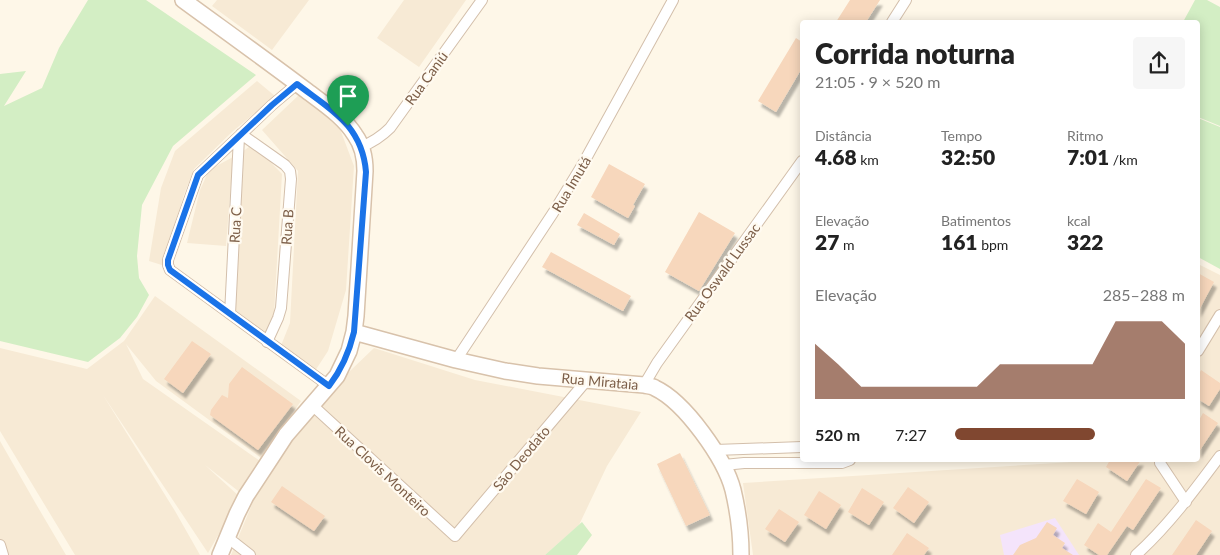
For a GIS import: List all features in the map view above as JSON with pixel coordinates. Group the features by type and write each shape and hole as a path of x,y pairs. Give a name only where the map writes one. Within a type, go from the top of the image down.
{"street":[{"path":"183,0 339,117 356,136 362,148 366,172 354,332 349,351 337,376 286,435 246,496 220,555"},
{"name":"Rua Caniú","path":"362,148 374,142 390,128 482,0"},
{"name":"Rua Imutá","path":"456,360 553,213 584,162 673,0"},
{"path":"893,20 906,0"},
{"path":"297,84 198,175 168,260 168,265 170,270 329,386"},
{"name":"Rua C","path":"230,314 240,135"},
{"name":"Rua B","path":"240,135 285,165 290,171 291,180 281,308 268,342"},
{"name":"Rua Oswald Lussac","path":"644,385 668,348 800,164"},
{"path":"1200,348 1220,315"},
{"name":"Rua Mirataia","path":"354,332 456,360 505,371 538,376 644,385 655,388 686,412 724,465 733,489 739,521 740,555"},
{"name":"São Deodato","path":"455,536 587,380"},
{"name":"Rua Clovis Monteiro","path":"312,405 455,536"},
{"path":"715,450 800,447"},
{"path":"1136,555 1186,502 1220,456"},
{"path":"724,465 744,463 845,462"},
{"path":"1160,462 1186,502"},
{"path":"227,537 250,555"},
{"path":"0,545 4,555"}],"shaded area":[{"path":"217,0 309,0 272,50 212,6"},
{"path":"404,0 466,0 419,67 377,38"},
{"path":"257,81 275,96 232,132 194,169 183,197 165,266 149,261 161,188 175,151"},
{"path":"301,93 340,129 354,166 346,290 328,351 315,371 280,348 290,323 298,171 262,130"},
{"path":"253,144 282,174 274,314 266,334 234,309 242,152"},
{"path":"233,157 226,246 187,243 200,190 209,170"},
{"path":"1200,265 1220,275 1220,555 753,555 743,483 1072,462 1200,462"},
{"path":"155,296 301,401 261,458 156,381 126,344 143,379 260,461 242,494 205,465 240,497 208,553 103,395 200,555 75,555 0,431 0,348 87,369 124,341"},
{"path":"374,348 475,380 641,412 607,466 579,525 545,555 231,555 255,497 305,414"},
{"path":"0,441 36,504 66,555 0,555"},
{"path":"1055,518 1079,555 1004,555 1000,535"}],"green space":[{"path":"88,0 146,0 256,75 173,146 142,205 137,256 139,278 149,295 137,317 120,338 88,362 0,341 0,74 26,71 4,106 42,88 59,48"},
{"path":"1195,0 1207,0 1220,7 1220,126 1200,118 1200,20 1184,20"},
{"path":"1200,119 1220,127 1220,269 1200,258"},
{"path":"582,522 592,535 577,555 545,555"}],"building":[{"path":"850,0 880,0 867,20 837,20"},
{"path":"796,38 800,41 800,71 776,112 758,101"},
{"path":"609,164 645,184 628,218 591,197"},
{"path":"699,212 735,233 699,291 665,272"},
{"path":"584,213 620,234 614,245 577,225"},
{"path":"551,252 631,296 623,311 542,267"},
{"path":"1200,274 1214,282 1200,308"},
{"path":"192,341 211,354 183,393 164,379"},
{"path":"242,367 293,404 258,450 210,415 211,410 222,395 228,398 229,384"},
{"path":"1201,370 1220,383 1220,389 1209,406 1200,400"},
{"path":"1203,413 1218,423 1200,450 1200,418"},
{"path":"680,453 710,515 686,526 657,464"},
{"path":"1109,462 1140,462 1127,481 1106,467"},
{"path":"1077,479 1099,492 1086,514 1063,501"},
{"path":"1146,479 1161,488 1133,530 1127,526 1107,555 1099,555 1084,545 1098,523 1111,532"},
{"path":"282,486 325,516 314,531 271,502"},
{"path":"908,487 929,502 914,523 893,508"},
{"path":"862,488 884,502 869,525 848,512"},
{"path":"819,491 841,505 826,529 804,515"},
{"path":"779,509 799,522 785,542 765,529"},
{"path":"1196,520 1212,531 1196,555 1172,555"},
{"path":"1047,522 1057,528 1053,535 1065,543 1062,548 1073,555 1013,555 1020,545 1036,538"},
{"path":"907,533 929,548 924,555 892,555"}],"route":[{"path":"297,84 348,126 362,148 366,172 356,316 349,351 337,376 329,386 170,270 168,260 198,175 297,84"}]}
